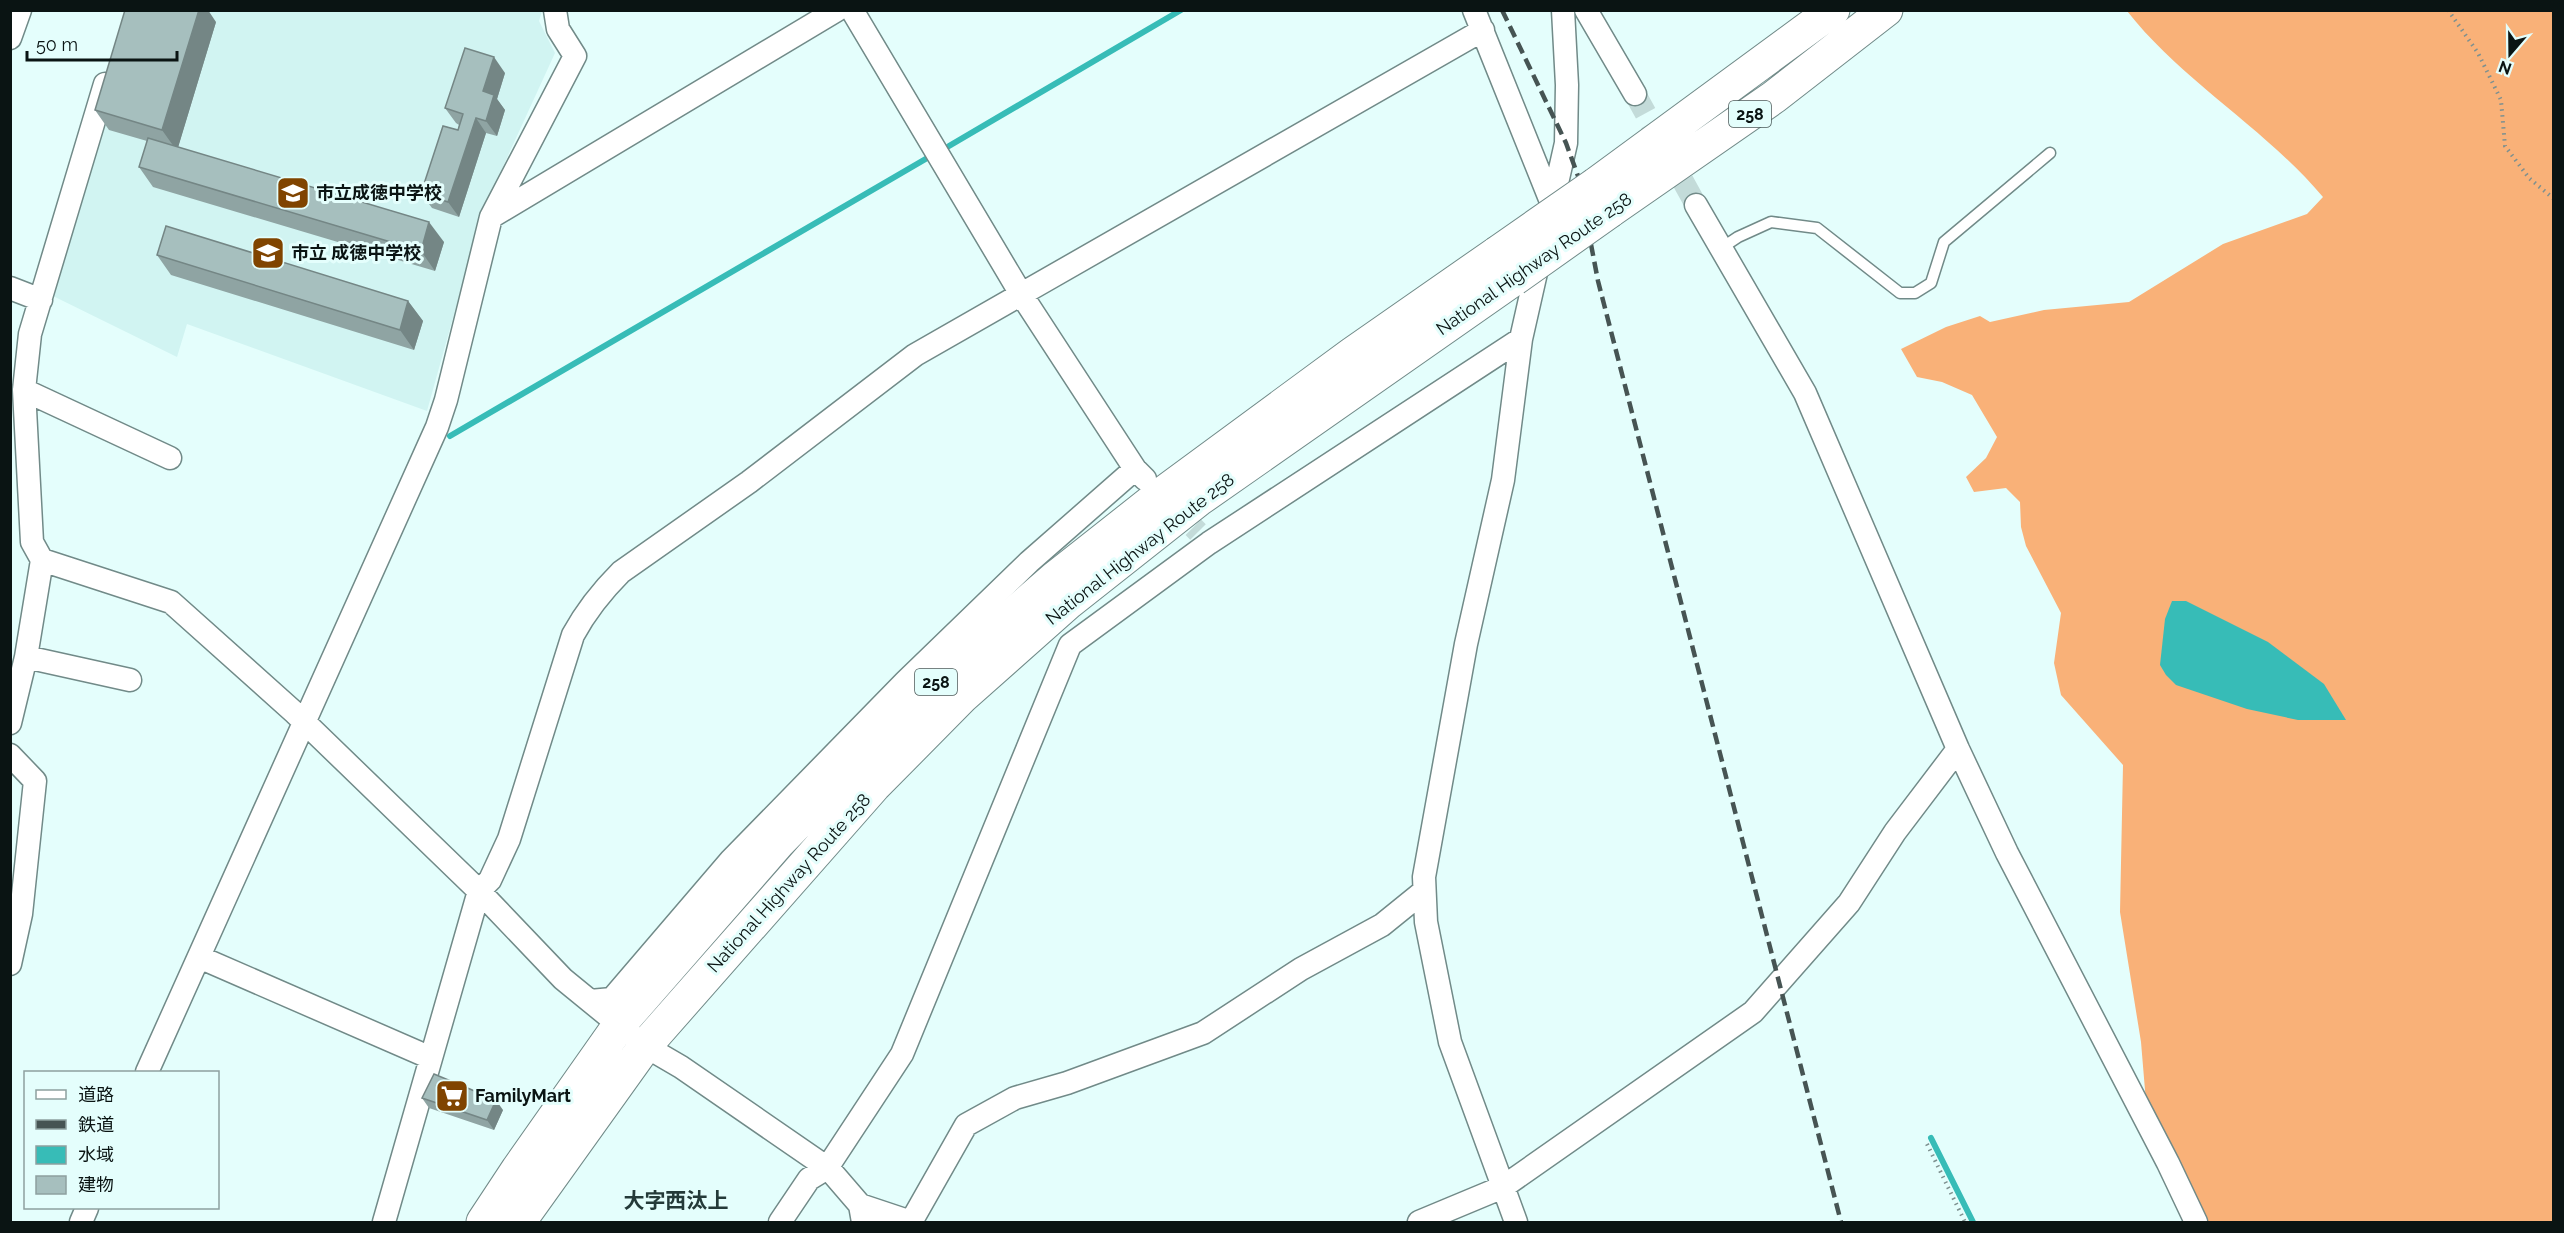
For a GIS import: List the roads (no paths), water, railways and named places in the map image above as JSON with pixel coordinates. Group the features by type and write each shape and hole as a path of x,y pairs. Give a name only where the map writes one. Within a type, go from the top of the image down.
{"highway":[{"name":"National Highway Route 258","path":"519,1222 645,1046 874,786 962,697 1069,602 1198,500 1506,266 1603,198 1833,10"},
{"name":"National Highway Route 258","path":"1603,198 1774,97 1886,10"},
{"name":"National Highway Route 258","path":"483,1222 620,1024 779,842 936,681 1055,578 1155,499 1352,354 1506,266"}],"street":[{"path":"10,38 20,10"},
{"path":"147,1071 437,427 446,400 491,217 575,56 558,29 555,10"},
{"path":"491,217 837,10"},
{"path":"590,1001 612,999 731,860 905,681 1029,562 1140,474 1021,294 852,10"},
{"path":"1516,1222 1450,1042 1426,922 1424,877 1462,666 1503,480 1521,339 1566,143 1568,85 1563,10"},
{"path":"1586,10 1635,94"},
{"path":"384,1222 478,891 490,880 509,839 573,635 586,611 621,572 749,482 915,355 1478,20 1552,204"},
{"path":"10,723 26,657 42,560 32,542 24,390 30,334 111,66"},
{"path":"1696,205 1805,393 1958,749 2007,853 2168,1163 2196,1222"},
{"path":"10,288 41,300"},
{"path":"780,1222 809,1179 827,1168 902,1054 1070,645 1204,537 1521,339"},
{"path":"24,390 170,458"},
{"path":"42,560 171,602 304,723 478,891 563,979 645,1046 681,1067 827,1168 861,1214 911,1222 966,1125 1015,1098 1067,1083 1203,1033 1301,969 1382,924 1424,891"},
{"path":"26,657 130,680"},
{"path":"1419,1222 1503,1187 1753,1012 1849,903 1895,832 1958,749"},
{"path":"10,755 35,781 21,914 10,964"},
{"path":"199,957 431,1058"}],"lane":[{"path":"1720,249 1738,237 1771,222 1817,228 1900,293 1915,292 1931,283 1944,242 2050,153"}],"water":[{"path":"2172,601 2186,601 2268,642 2324,684 2346,720 2298,720 2247,709 2176,685 2160,665 2165,619"}],"waterway":[{"path":"949,146 1181,10"},
{"path":"450,436 929,157"},
{"path":"1931,1138 1973,1222"}],"tunnel":[{"path":"1635,94 1696,205"},
{"path":"1170,504 1198,532"}],"railway":[{"path":"1502,10 1566,143 1578,176 1598,281 1841,1222"}],"place":[{"name":"市立成徳中学校","path":"293,193"},
{"name":"市立 成徳中学校","path":"268,253"},
{"name":"FamilyMart","path":"452,1096"}],"district":[{"name":"大字西汰上","path":"676,1201"}]}
